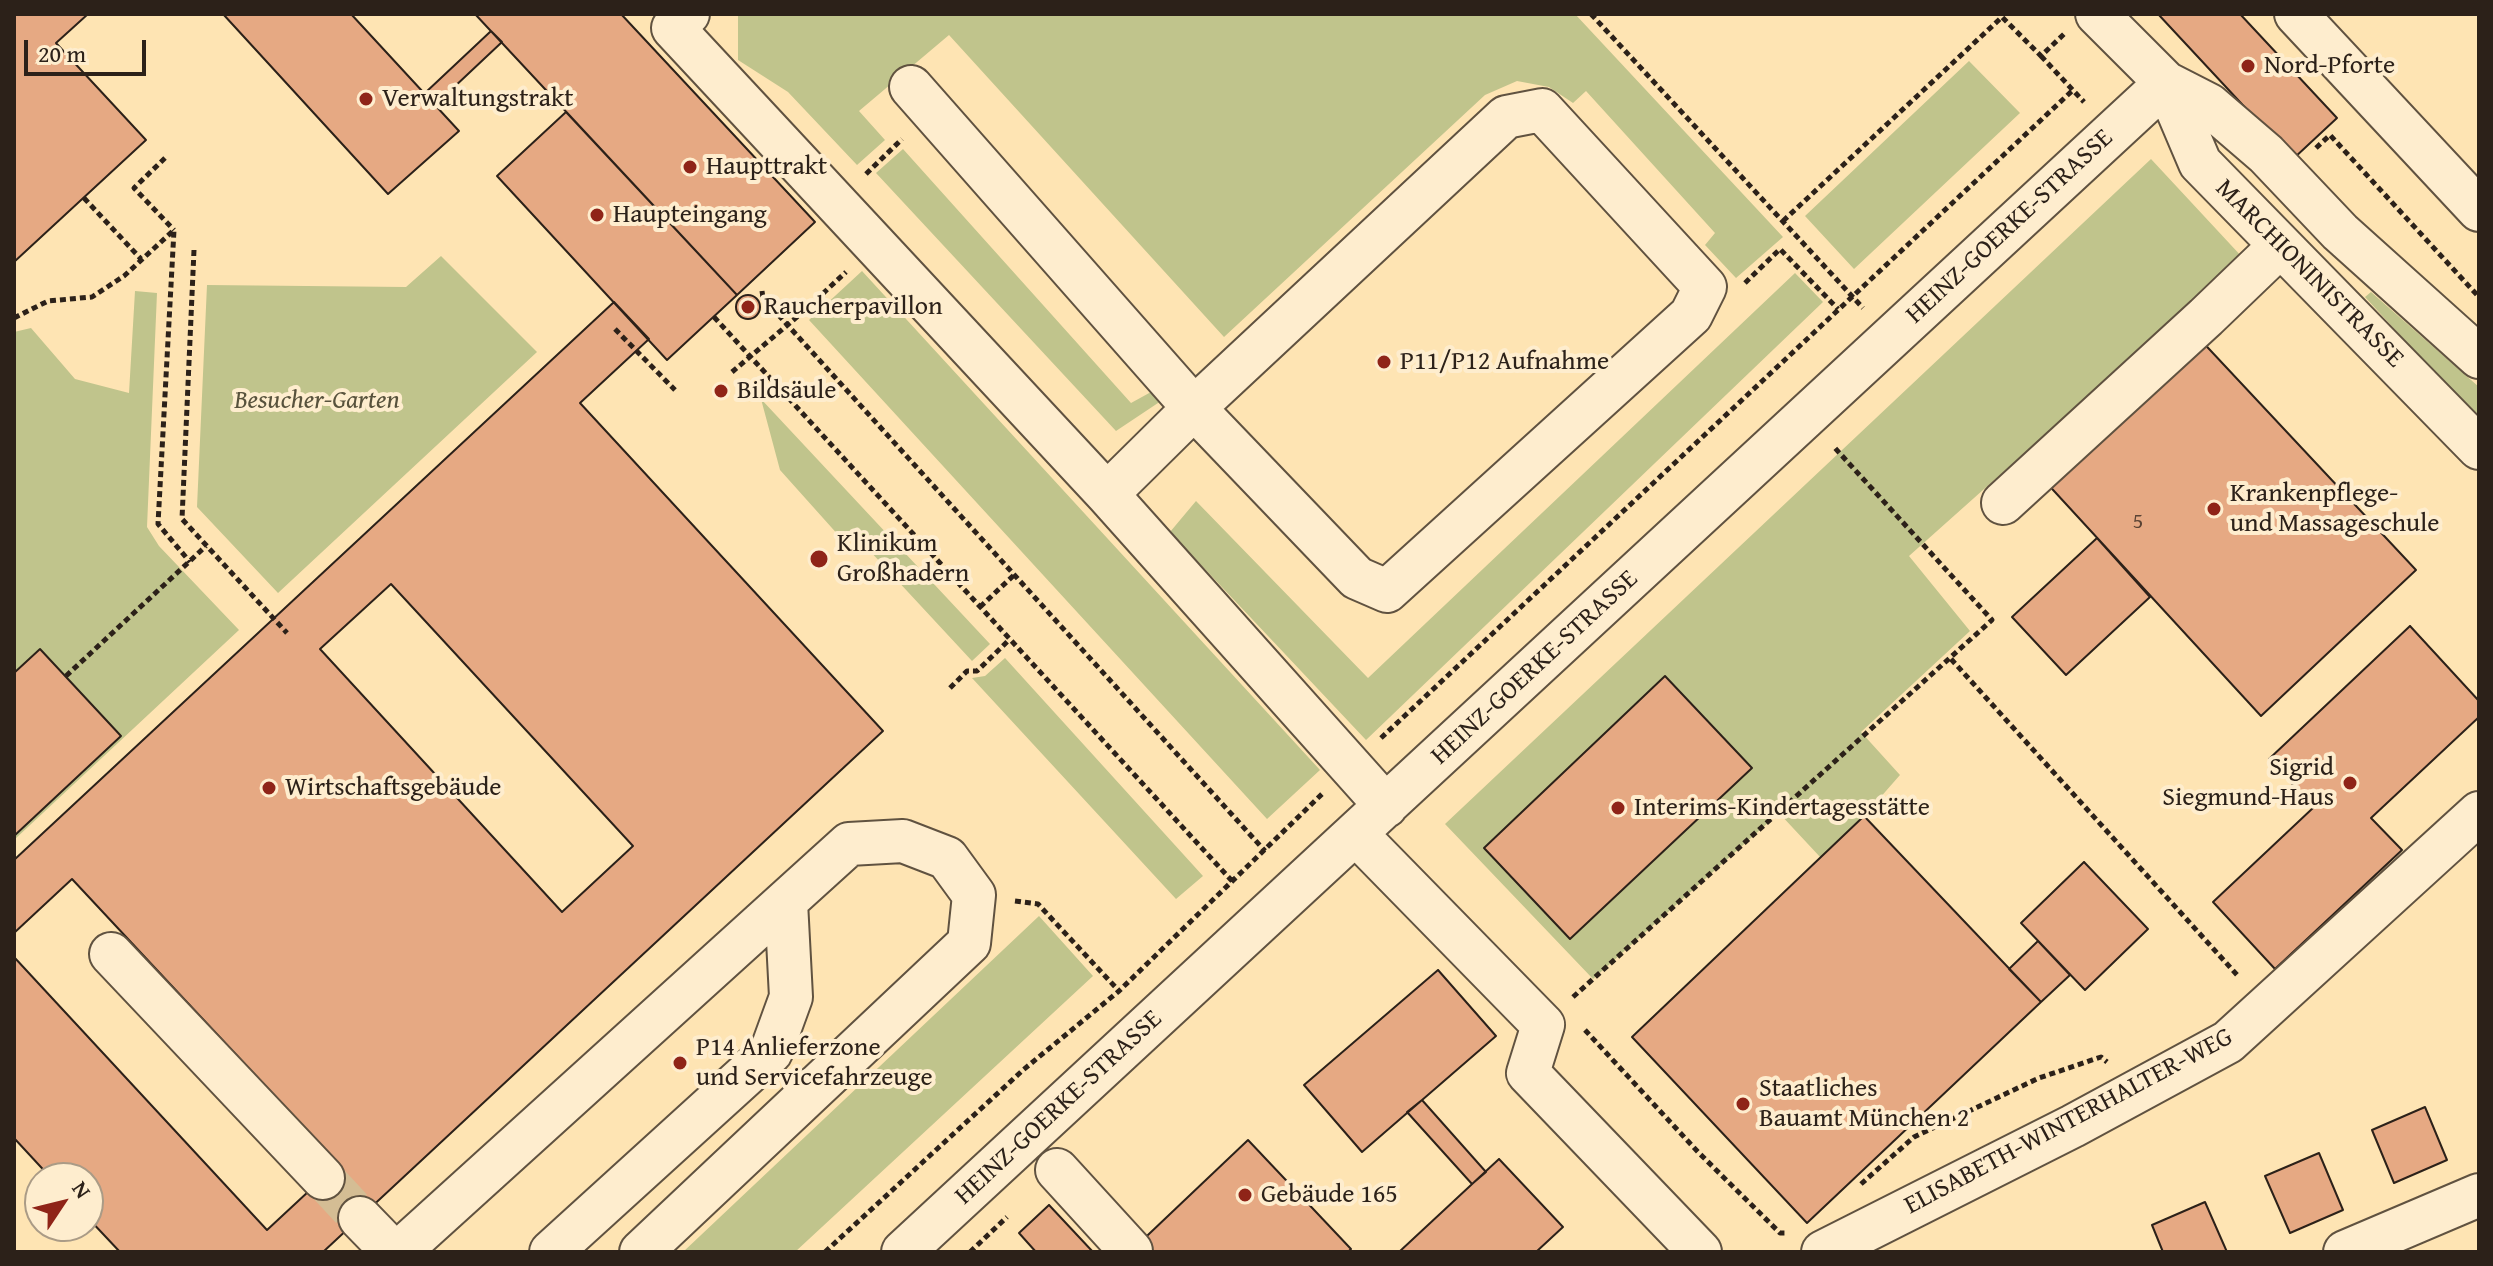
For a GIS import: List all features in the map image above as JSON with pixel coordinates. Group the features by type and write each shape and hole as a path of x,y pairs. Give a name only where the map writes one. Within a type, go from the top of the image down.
{"street":[{"path":"688,14 673,28 1107,494 1386,806"},
{"path":"2296,14 2479,210"},
{"name":"MARCHIONINISTRASSE","path":"2085,19 2166,83 2209,105 2266,154 2340,232 2479,357"},
{"name":"MARCHIONINISTRASSE","path":"2166,83 2200,163 2479,448"},
{"name":"HEINZ-GOERKE-STRASSE","path":"903,1252 2166,83"},
{"path":"922,99 1194,408 1357,578 1387,591 1691,315 1705,287 1542,110 1506,117 1194,408 1107,494"},
{"path":"2003,503 2280,246"},
{"name":"ELISABETH-WINTERHALTER-WEG","path":"1807,1243 2073,1126 2228,1042 2479,813"},
{"path":"1356,834 1553,1016 1528,1073 1700,1252"},
{"path":"403,1252 412,1240 849,844 903,841 947,858 974,895 969,943 641,1252"},
{"path":"551,1252 771,1052 791,997 786,902"},
{"path":"111,954 323,1178"},
{"path":"1057,1170 1131,1251"},
{"path":"2345,1252 2479,1195"},
{"path":"360,1218 393,1252"}],"path":[{"path":"1591,14 1841,284"},
{"path":"1783,221 2002,17 2041,56 2085,19"},
{"path":"825,1252 1023,1070 1119,991 1350,767 2073,90"},
{"path":"835,201 922,99"},
{"path":"165,158 134,188 174,230 158,524 190,562"},
{"path":"84,198 141,259"},
{"path":"14,318 48,301 92,297 124,276 174,230"},
{"path":"1705,287 1732,294 1780,249 1838,309"},
{"path":"194,250 182,519 287,633"},
{"path":"732,372 855,263"},
{"path":"762,291 763,298 1298,887"},
{"path":"714,317 1232,880 1255,928"},
{"path":"615,329 675,390"},
{"path":"1805,417 1992,620 1553,1016 1780,1233 1807,1243"},
{"path":"66,676 206,546"},
{"path":"980,607 1014,575"},
{"path":"950,688 967,671 977,671 1010,639"},
{"path":"1951,659 2244,982"},
{"path":"974,895 1038,904 1125,998"},
{"path":"1860,1185 1914,1137 2039,1078 2101,1057 2110,1064"}],"green space":[{"path":"738,14 1575,14 1783,237 1736,278 1705,245 1715,233 1586,91 1573,103 1549,87 1517,81 1485,95 1224,337 949,35 859,111 885,140 857,165 788,92 738,60"},
{"path":"1969,61 2020,113 1854,269 1805,216"},
{"path":"903,149 1131,403 1162,386 1170,395 1116,431 876,173"},
{"path":"2151,159 2243,258 1909,556 1970,631 1861,732 1900,775 1821,858 1779,813 1593,979 1445,824"},
{"name":"Besucher-Garten","path":"441,256 537,352 278,593 197,507 207,285 406,287"},
{"path":"862,271 1320,770 1267,819 809,320"},
{"path":"1795,273 1823,302 1366,740 1170,532 1196,501 1368,678"},
{"path":"135,291 157,293 147,527 159,546 239,630 14,840 14,332 31,328 75,379 129,393"},
{"path":"2371,292 2479,387 2479,421 2365,297"},
{"path":"761,399 990,644 972,661 856,536 840,537 780,470"},
{"path":"1005,658 1203,876 1176,899 972,678 985,676"},
{"path":"1039,916 1093,976 795,1252 683,1252"}],"building":[{"path":"14,14 88,14 56,43 146,140 14,262"},
{"name":"Verwaltungstrakt","path":"223,14 351,14 459,131 388,194"},
{"name":"Haupttrakt","path":"475,14 621,14 815,222 737,295"},
{"name":"Nord-Pforte","path":"2158,14 2240,14 2337,118 2293,159"},
{"path":"491,31 502,42 435,105 425,93"},
{"name":"Haupteingang","path":"566,112 737,295 667,360 497,176"},
{"name":"Raucherpavillon","path":"748,295 757,298 760,307 757,316 748,319 739,316 736,307 739,298"},
{"name":"Wirtschaftsgebäude","path":"614,302 649,339 580,403 883,731 323,1252 120,1252 104,1235 104,1162 36,1162 14,1138 14,957 267,1230 338,1164 72,879 14,933 14,860","holes":["391,584 633,846 562,912 320,649"]},
{"name":"Krankenpflege- und Massageschule","path":"2196,335 2416,570 2261,716 2043,479"},
{"path":"2097,538 2150,597 2066,675 2012,617"},
{"name":"Sigrid Siegmund-Haus","path":"2410,626 2479,701 2479,717 2371,818 2402,850 2275,969 2213,902 2314,807 2269,759"},
{"path":"40,649 121,736 14,836 14,673"},
{"name":"Interims-Kindertagesstätte","path":"1665,676 1752,768 1570,939 1484,848"},
{"path":"1864,816 2041,1002 1807,1223 1632,1037"},
{"path":"2084,862 2148,929 2085,990 2021,923"},
{"path":"2038,941 2070,975 2041,1002 2009,969"},
{"path":"1438,970 1496,1036 1362,1152 1304,1085"},
{"path":"1422,1100 1486,1172 1472,1184 1407,1112"},
{"path":"2425,1107 2447,1160 2394,1183 2372,1130"},
{"name":"Gebäude 165","path":"1248,1140 1351,1249 1348,1252 1130,1252"},
{"path":"2319,1153 2343,1210 2290,1233 2265,1176"},
{"path":"1499,1159 1563,1227 1536,1252 1399,1252"},
{"path":"2205,1202 2227,1252 2163,1252 2152,1225"},
{"path":"1049,1205 1093,1252 1036,1252 1019,1233"}],"tunnel":[{"path":"323,1178 360,1218"}],"place":[{"name":"Nord-Pforte","path":"2248,66"},
{"name":"Verwaltungstrakt","path":"366,99"},
{"name":"Haupttrakt","path":"690,167"},
{"name":"Haupteingang","path":"597,215"},
{"name":"Raucherpavillon","path":"748,307"},
{"name":"P11/P12 Aufnahme","path":"1384,362"},
{"name":"Bildsäule","path":"721,391"},
{"name":"Krankenpflege- und Massageschule","path":"2214,509"},
{"name":"Klinikum Großhadern","path":"819,559"},
{"name":"Sigrid Siegmund-Haus","path":"2350,783"},
{"name":"Wirtschaftsgebäude","path":"269,788"},
{"name":"Interims-Kindertagesstätte","path":"1618,808"},
{"name":"P14 Anlieferzone und Servicefahrzeuge","path":"680,1063"},
{"name":"Staatliches Bauamt München 2","path":"1743,1104"},
{"name":"Gebäude 165","path":"1245,1195"}]}
